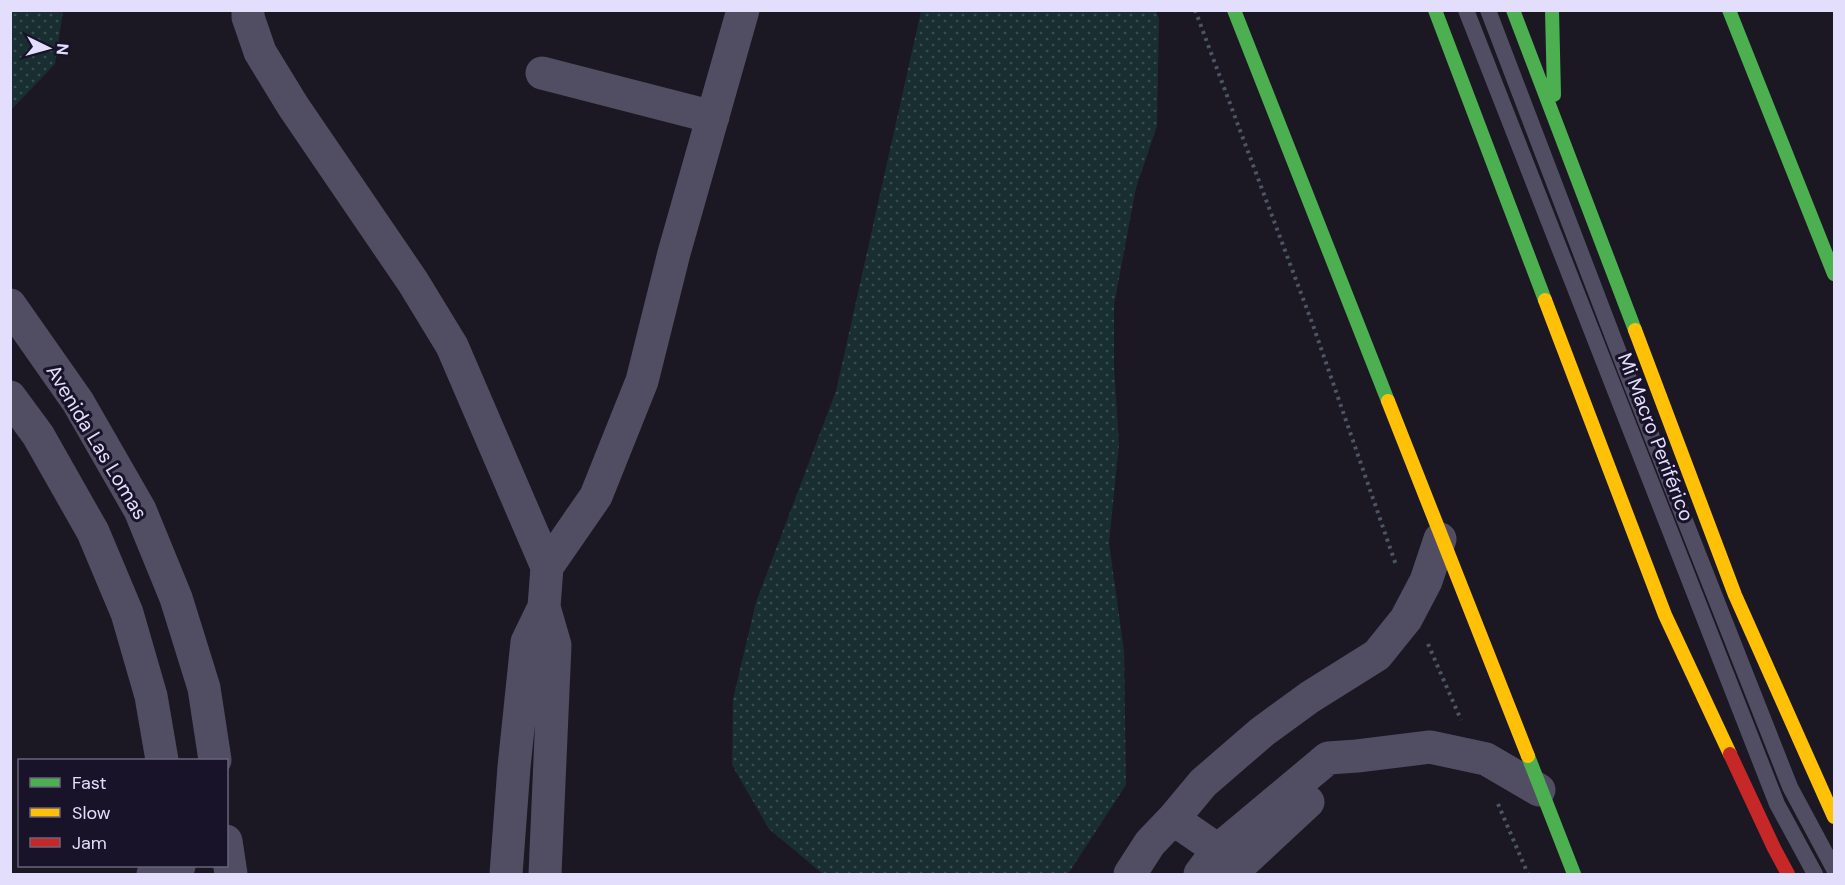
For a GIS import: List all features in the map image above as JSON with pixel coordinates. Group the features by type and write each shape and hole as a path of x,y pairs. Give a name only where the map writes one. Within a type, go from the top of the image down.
{"main road":[{"path":"1234,10 1539,790 1574,874"},
{"path":"1435,10 1665,615 1788,874"},
{"path":"1513,10 1736,595 1832,813"},
{"path":"1552,10 1554,121"},
{"path":"1729,10 1834,274"}],"street":[{"path":"248,10 248,17 260,52 293,106 413,282 452,346 547,567 544,607 555,645 545,874"},
{"path":"547,567 596,496 642,381 674,253 743,10"},
{"path":"542,73 713,117"},
{"name":"Avenida Las Lomas","path":"10,305 78,402 140,510 176,598 204,687 215,759"},
{"path":"10,397 38,435 93,532 127,613 151,696 162,759"},
{"path":"38,435 78,402"},
{"path":"1130,874 1150,843 1203,783 1262,732 1310,697 1377,655 1406,619 1426,580 1440,538"},
{"path":"506,874 527,642 544,607"},
{"path":"1173,819 1217,866 1328,758 1430,747 1486,759 1539,790"},
{"path":"153,874 176,867"}],"lane":[{"name":"Mi Macro Periférico","path":"1466,10 1777,804 1815,874"},
{"name":"Mi Macro Periférico","path":"1488,10 1630,381 1790,787 1834,869"}],"path":[{"path":"1195,10 1314,328 1398,571 1528,874"}],"green space":[{"path":"11,10 63,11 55,64 11,110"},
{"path":"1156,10 1159,19 1157,126 1136,188 1114,305 1114,367 1119,444 1109,543 1124,651 1126,785 1068,874 823,874 769,829 732,765 733,699 756,602 836,391 921,11"}],"traffic: fast":[{"path":"1234,10 1388,401"},
{"path":"1435,10 1545,300"},
{"path":"1513,10 1635,330"},
{"path":"1552,10 1554,95"},
{"path":"1729,10 1834,274"},
{"path":"1528,756 1574,874"}],"traffic: slow":[{"path":"1545,300 1665,615 1730,754"},
{"path":"1635,330 1735,595 1834,817"},
{"path":"1388,401 1528,756"}],"traffic: jam":[{"path":"1730,754 1788,874"}]}
